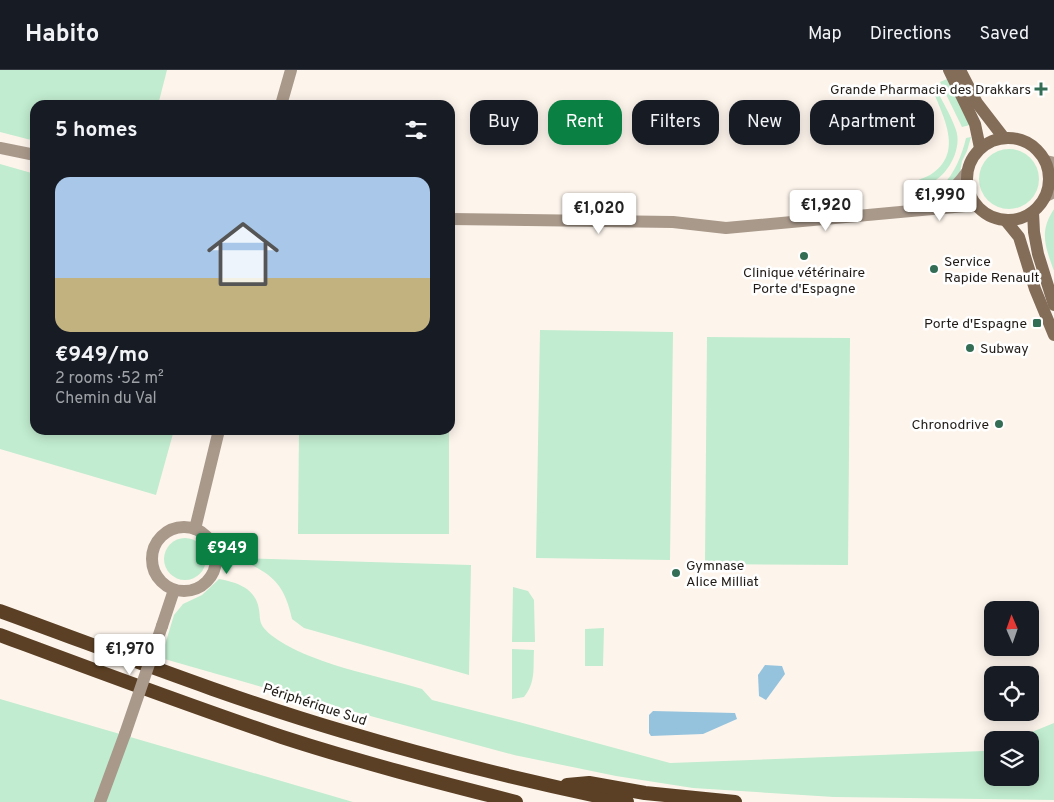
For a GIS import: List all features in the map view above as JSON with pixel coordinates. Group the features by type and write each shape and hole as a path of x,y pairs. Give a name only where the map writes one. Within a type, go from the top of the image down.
{"highway":[{"name":"Périphérique Sud","path":"0,611 211,688 340,731 549,786 627,802"},
{"path":"0,635 173,699 283,737 374,764 516,802"},
{"path":"549,786 589,783 646,793 735,802"}],"main road":[{"path":"949,70 975,124 980,148"},
{"path":"960,70 977,103 1004,138"},
{"path":"1004,138 1017,139 1029,143 1050,162 1050,194 1041,205 1025,217 1006,221 984,213 970,195 967,183 967,172 970,163 980,148 992,141 1004,138"},
{"path":"1033,212 1038,254 1054,305"},
{"path":"1006,221 1018,236 1035,290 1054,335"}],"street":[{"path":"283,100 292,70"},
{"path":"0,148 30,154"},
{"path":"902,211 938,200 956,188 967,172"},
{"path":"455,219 673,222 726,228 976,205"},
{"path":"196,529 218,435"},
{"path":"184,527 196,529 207,537 214,548 216,564 211,577 202,586 186,592 174,590 165,585 156,576 152,557 156,545 166,533 184,527"},
{"path":"100,802 174,590"}],"green space":[{"path":"0,70 167,70 159,100 30,100 30,140 0,132"},
{"path":"947,79 970,125 962,127 940,82"},
{"path":"935,87 956,130 956,151 950,165 940,177 929,184 912,188 909,185 930,175 941,166 947,156 948,134 932,88"},
{"path":"971,137 960,172 945,191 942,186 957,164 966,138"},
{"path":"1003,149 1015,149 1026,154 1034,162 1039,173 1037,191 1026,204 1015,209 1003,209 992,204 984,196 979,185 979,173 984,162 992,154"},
{"path":"0,164 30,173 30,435 173,435 156,495 0,449"},
{"path":"1054,209 1054,271 1046,246 1045,232 1049,217"},
{"path":"540,330 673,332 670,560 536,558"},
{"path":"707,337 850,338 848,565 705,564"},
{"path":"299,435 449,435 449,534 298,534"},
{"path":"185,538 200,544 206,559 200,574 185,580 170,574 164,559 170,544"},
{"path":"237,558 471,565 469,675 304,628 292,619 285,596 274,580 267,574"},
{"path":"219,579 243,586 256,599 260,621 266,631 286,645 303,653 344,668 422,689 432,700 670,763 984,751 984,786 1039,786 1039,731 1034,731 1054,723 1054,800 834,797 693,788 616,776 514,755 297,697 161,658 174,615 183,604 202,595"},
{"path":"513,587 528,591 534,600 535,642 512,642"},
{"path":"604,628 603,666 585,666 585,629"},
{"path":"512,649 534,650 533,675 528,691 524,697 512,699"},
{"path":"0,699 353,802 0,802"}],"water":[{"path":"765,665 782,666 785,674 766,700 759,696 758,675"},
{"path":"653,711 735,713 737,719 703,734 651,736 649,733 649,715"}],"place":[{"name":"Grande Pharmacie des Drakkars","path":"1041,89"},
{"name":"Clinique vétérinaire Porte d'Espagne","path":"804,256"},
{"name":"Service Rapide Renault","path":"934,269"},
{"name":"Porte d'Espagne","path":"1037,323"},
{"name":"Subway","path":"970,348"},
{"name":"Chronodrive","path":"999,424"},
{"name":"Gymnase Alice Milliat","path":"676,573"}]}
